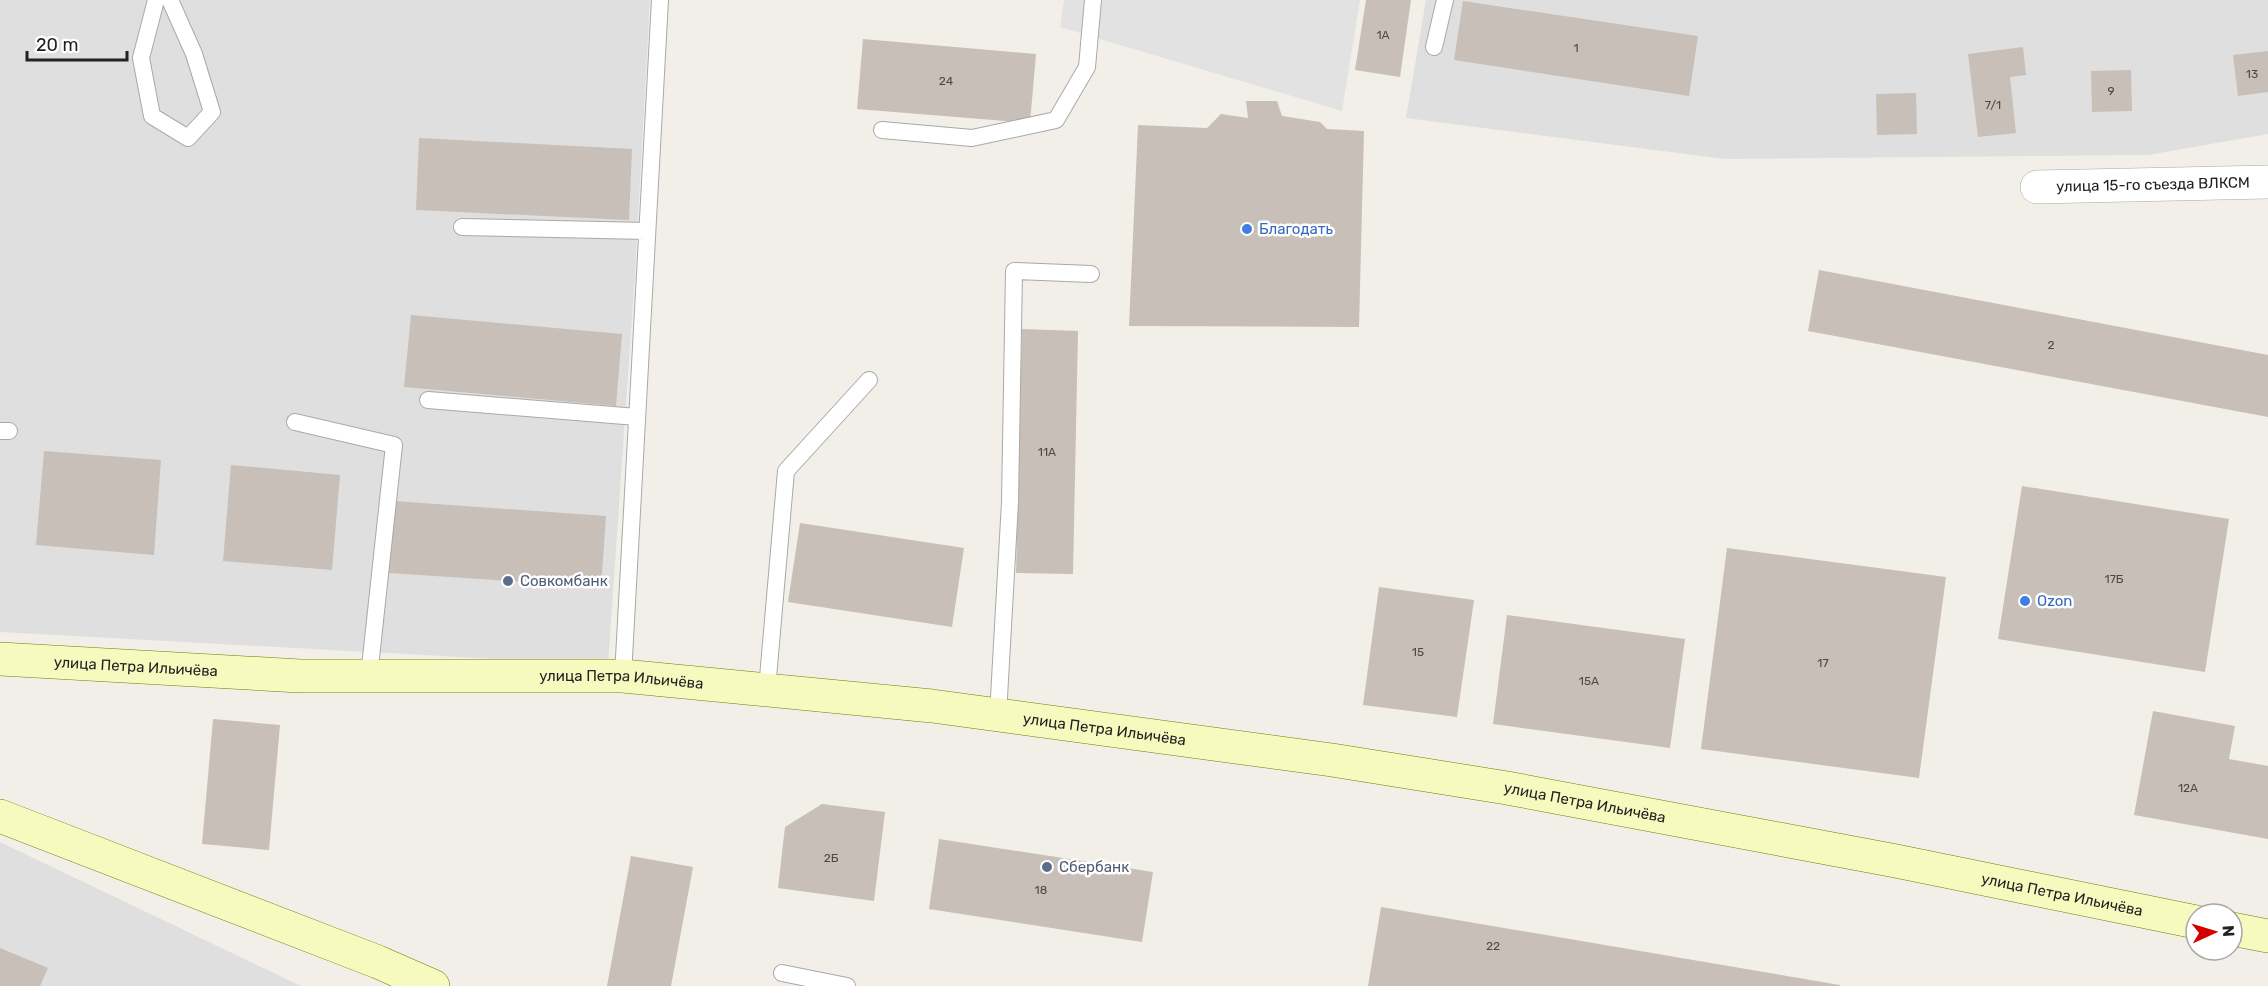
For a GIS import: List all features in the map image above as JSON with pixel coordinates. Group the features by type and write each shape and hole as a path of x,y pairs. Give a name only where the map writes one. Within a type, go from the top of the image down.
{"main road":[{"name":"улица Петра Ильичёва","path":"0,659 300,676 623,676 932,706 1332,760 1507,788 1896,861 2184,920"},
{"path":"0,816 378,962 433,986"},
{"path":"2244,931 2268,936"}],"street":[{"name":"улица 15-го съезда ВЛКСМ","path":"2037,187 2268,182"}],"lane":[{"path":"156,0 141,58 152,116 188,138 212,112 194,54 170,0"},
{"path":"623,676 660,0"},
{"path":"882,130 972,138 1056,120 1087,67 1093,0"},
{"path":"1434,47 1445,0"},
{"path":"462,227 647,231"},
{"path":"998,715 1010,502 1014,271 1091,274"},
{"path":"767,689 786,471 869,380"},
{"path":"428,400 637,417"},
{"path":"295,422 394,445 369,676"},
{"path":"782,973 847,986"}],"shaded area":[{"path":"0,0 650,0 635,274 608,665 0,632"},
{"path":"1064,0 1360,0 1342,111 1060,27"},
{"path":"1426,0 2268,0 2268,134 2148,155 1725,159 1406,118"},
{"path":"0,842 301,986 0,986"}],"building":[{"path":"1366,0 1411,0 1400,77 1355,70"},
{"path":"1463,1 1698,36 1689,96 1454,60"},
{"path":"863,39 1036,54 1030,123 857,109"},
{"path":"2023,47 2026,75 2010,77 2016,133 1978,137 1968,54"},
{"path":"2268,51 2268,92 2238,96 2233,55"},
{"path":"2131,70 2132,111 2092,112 2091,71"},
{"path":"1916,93 1917,134 1877,135 1876,94"},
{"name":"Благодать","path":"1246,101 1277,101 1282,116 1320,122 1327,129 1364,131 1359,327 1129,326 1138,125 1207,128 1221,114 1248,118"},
{"path":"419,138 632,149 629,220 416,210"},
{"path":"1819,270 2268,355 2268,417 1808,331"},
{"path":"411,315 622,334 616,406 404,387"},
{"path":"1022,329 1078,331 1073,574 1016,573"},
{"path":"44,451 161,460 154,555 36,545"},
{"path":"231,465 340,475 332,570 223,561"},
{"path":"2022,486 2229,519 2205,672 1998,639"},
{"path":"394,501 606,516 601,587 389,573"},
{"path":"800,523 964,548 952,627 788,602"},
{"path":"1727,548 1946,577 1919,778 1701,749"},
{"path":"1379,587 1474,600 1457,717 1363,705"},
{"path":"1507,615 1685,639 1670,748 1493,724"},
{"path":"2153,711 2235,726 2229,759 2268,766 2268,839 2134,815"},
{"path":"213,719 280,725 269,850 202,844"},
{"path":"822,804 885,812 874,901 778,888 785,827"},
{"path":"939,839 1153,872 1142,942 929,909"},
{"path":"631,856 693,867 671,986 607,986"},
{"path":"1381,907 1840,985 1840,986 1368,986"},
{"path":"0,948 48,968 40,986 0,986"}],"place":[{"name":"Благодать","path":"1247,229"},
{"name":"Совкомбанк","path":"508,581"},
{"name":"Ozon","path":"2025,601"},
{"name":"Сбербанк","path":"1047,867"}]}
